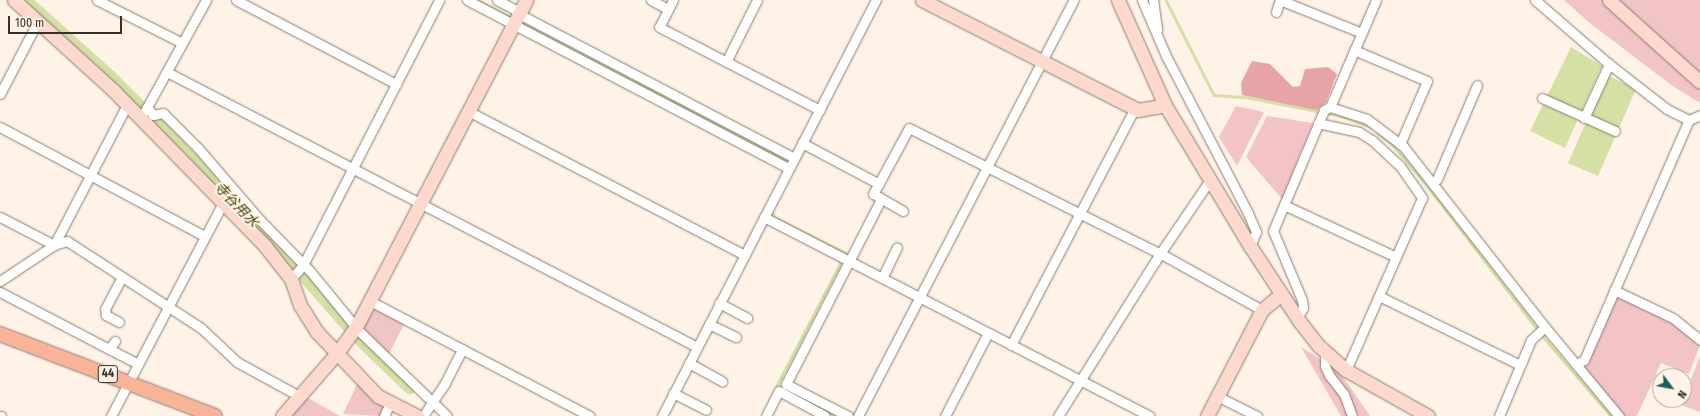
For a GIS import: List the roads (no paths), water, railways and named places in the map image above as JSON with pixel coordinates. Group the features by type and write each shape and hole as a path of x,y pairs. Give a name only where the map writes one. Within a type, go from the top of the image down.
{"main road":[{"name":"44","path":"0,334 215,416"}],"street":[{"path":"97,0 182,43"},
{"path":"140,120 206,0"},
{"path":"236,0 396,84"},
{"path":"417,416 378,396 316,331 304,312 298,271 439,0"},
{"path":"467,0 517,17 794,158"},
{"path":"497,0 517,17 789,168"},
{"path":"282,416 337,353 356,327 526,0"},
{"path":"651,0 668,9"},
{"path":"673,0 659,27 820,110"},
{"path":"726,62 757,0"},
{"path":"662,416 876,0"},
{"path":"922,0 1041,62 1138,110 1165,105"},
{"path":"858,416 921,298 1074,0"},
{"path":"1118,0 1165,105 1250,246 1297,318 1325,352 1346,370 1428,416"},
{"path":"1142,0 1157,35 1248,213 1256,232 1250,246"},
{"path":"1153,0 1157,35"},
{"path":"1276,12 1280,0 1362,33"},
{"path":"1297,318 1303,308 1302,300 1273,231 1318,123 1324,110 1330,107 1376,0"},
{"path":"1535,0 1609,64 1668,109 1689,120"},
{"path":"1609,0 1698,79"},
{"path":"19,2 127,105 270,252 298,271"},
{"path":"0,94 38,21"},
{"path":"1354,50 1427,81 1400,144"},
{"path":"1584,118 1609,64"},
{"path":"167,72 697,347"},
{"path":"1433,182 1437,179 1477,85"},
{"path":"1542,98 1616,132"},
{"path":"54,245 127,105"},
{"path":"147,107 153,115 163,113 198,148 298,271 447,416"},
{"path":"1330,107 1368,119 1400,144 1433,182 1545,327 1619,416"},
{"path":"1011,345 1078,214 1135,108"},
{"path":"468,111 745,255"},
{"path":"1576,364 1584,360 1689,120 1700,114"},
{"path":"1318,123 1359,132 1372,140 1400,166 1422,198 1346,370"},
{"path":"0,127 91,174 204,236"},
{"path":"903,211 873,194 909,128 1159,255 1165,256 1262,310"},
{"path":"802,143 879,184"},
{"path":"1058,416 1159,255 1210,180"},
{"path":"848,416 786,384 881,198"},
{"path":"111,416 204,236 223,203"},
{"path":"1284,205 1396,256"},
{"path":"0,217 54,245"},
{"path":"764,217 849,260 1080,382 1150,416"},
{"path":"0,281 54,245 67,241 201,328 237,362 299,396"},
{"path":"882,278 897,247"},
{"path":"119,322 106,315 104,309 122,277"},
{"path":"1614,290 1673,318 1700,340"},
{"path":"0,292 112,345 138,364"},
{"path":"1207,416 1262,310 1281,294"},
{"path":"1379,296 1520,365"},
{"path":"370,301 590,416"},
{"path":"720,304 747,318"},
{"path":"709,324 736,337"},
{"path":"1499,416 1534,335 1545,327"},
{"path":"945,416 988,333"},
{"path":"423,416 462,349"},
{"path":"1325,352 1327,370 1344,394 1352,416"},
{"path":"689,363 722,381"},
{"path":"766,416 779,391 825,416"},
{"path":"673,393 706,410"},
{"path":"1217,396 1257,416"},
{"path":"384,416 390,403"}],"waterway":[{"name":"寺谷用水","path":"24,0 112,79 155,122 303,274 359,338 410,387"},
{"path":"478,0 512,18"},
{"path":"1166,0 1214,95 1246,97 1341,116 1371,127"},
{"path":"519,22 790,162"},
{"path":"1378,133 1393,145 1426,184 1538,330"},
{"path":"772,210 774,217 846,253 777,386 780,389"},
{"path":"1541,334 1611,416"},
{"path":"817,407 837,416"}]}
